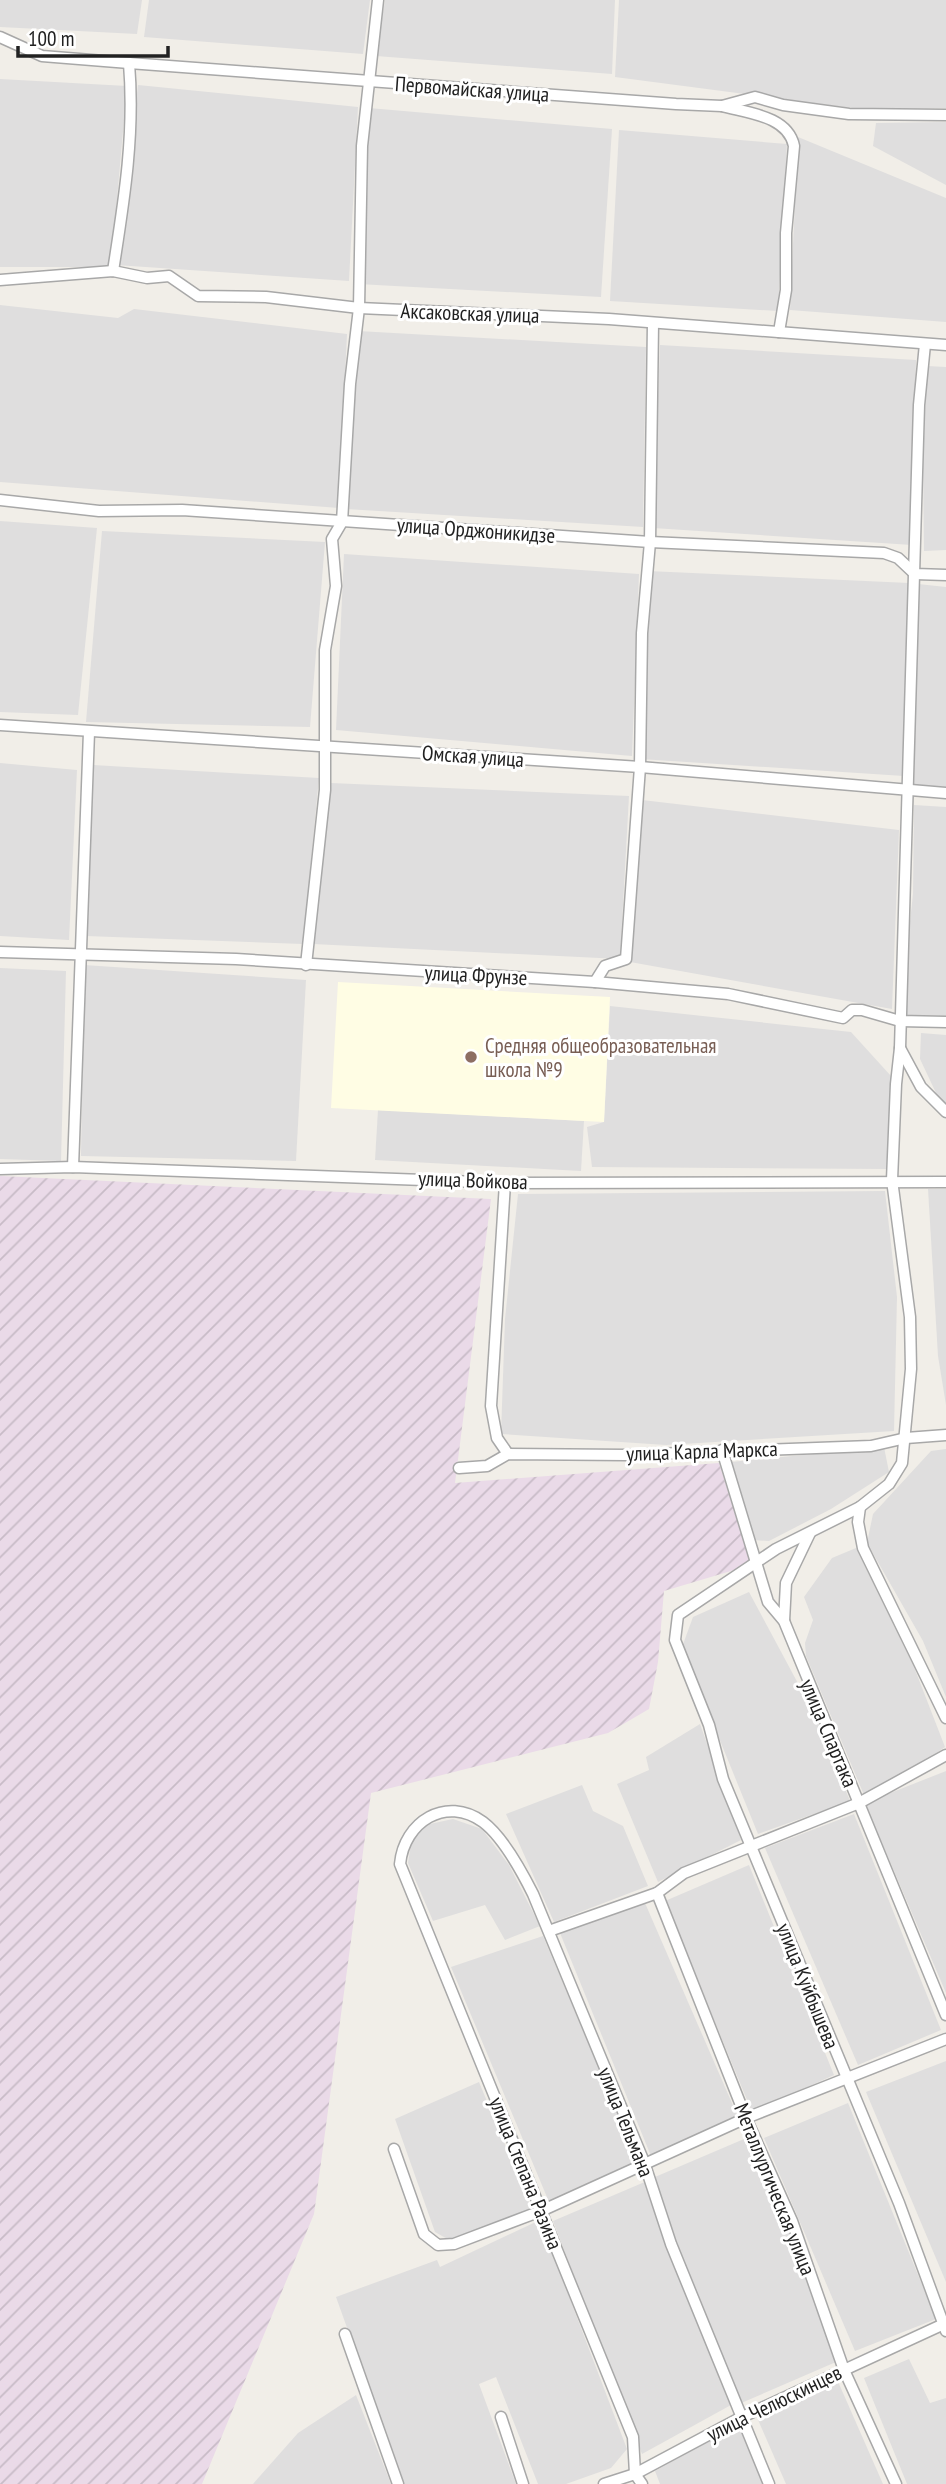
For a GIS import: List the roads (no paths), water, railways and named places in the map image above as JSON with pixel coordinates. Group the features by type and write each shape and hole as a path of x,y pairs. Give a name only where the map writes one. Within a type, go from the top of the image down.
{"street":[{"path":"306,965 325,790 325,650 336,586 332,539 342,522 350,384 359,308 362,146 378,0"},
{"name":"Первомайская улица","path":"0,37 42,56 722,106 755,97 783,105 849,114 946,115"},
{"path":"113,271 129,169 132,100 129,63"},
{"path":"722,106 764,117 785,127 792,135 794,146 786,233 786,290 779,332"},
{"name":"Аксаковская улица","path":"0,280 113,271 147,278 169,276 198,296 266,297 359,308 653,323 946,345"},
{"path":"595,982 604,966 626,959 640,767 642,633 650,542 653,323"},
{"path":"757,1564 776,1549 860,1507 889,1483 902,1463 906,1438 911,1368 910,1317 892,1180 895,1084 900,1048 919,405 925,344"},
{"name":"улица Орджоникидзе","path":"0,500 99,511 182,510 650,542 884,553 898,558 915,574"},
{"path":"915,574 946,575"},
{"name":"Омская улица","path":"0,725 640,767 946,793"},
{"path":"74,1167 79,956 89,732"},
{"name":"улица Фрунзе","path":"0,952 236,959 595,982 728,994 843,1018 852,1010 862,1010 900,1021 946,1022"},
{"path":"900,1048 921,1087 946,1112"},
{"name":"улица Войкова","path":"0,1169 74,1167 505,1182 946,1182"},
{"path":"505,1182 491,1406 497,1438 508,1454"},
{"name":"улица Карла Маркса","path":"459,1468 487,1466 508,1454 626,1455 871,1446 906,1438 946,1435"},
{"name":"улица Спартака","path":"722,1450 768,1602 784,1621 946,2015"},
{"path":"860,1507 858,1522 863,1548 946,1718"},
{"path":"784,1621 786,1583 810,1532"},
{"name":"улица Куйбышева","path":"757,1564 678,1615 675,1640 709,1725 723,1779 899,2203 945,2326"},
{"path":"549,1931 657,1893 684,1872 859,1803 946,1755"},
{"name":"улица Тельмана","path":"400,1864 402,1846 410,1831 431,1816 459,1814 485,1823 516,1862 549,1931 644,2162 671,2244 769,2484"},
{"name":"улица Степана Разина","path":"400,1864 633,2437 635,2474"},
{"name":"Металлургическая улица","path":"657,1893 746,2118 792,2221 844,2370 896,2484"},
{"path":"394,2150 424,2234 438,2245 471,2239 541,2211 746,2118 946,2039"},
{"name":"улица Челюскинцев","path":"604,2484 635,2474 740,2418 945,2326"},
{"path":"345,2334 398,2484"},
{"path":"501,2417 523,2484"},
{"path":"635,2474 642,2484"}],"place":[{"name":"Средняя общеобразовательная школа №9","path":"471,1057"}]}
